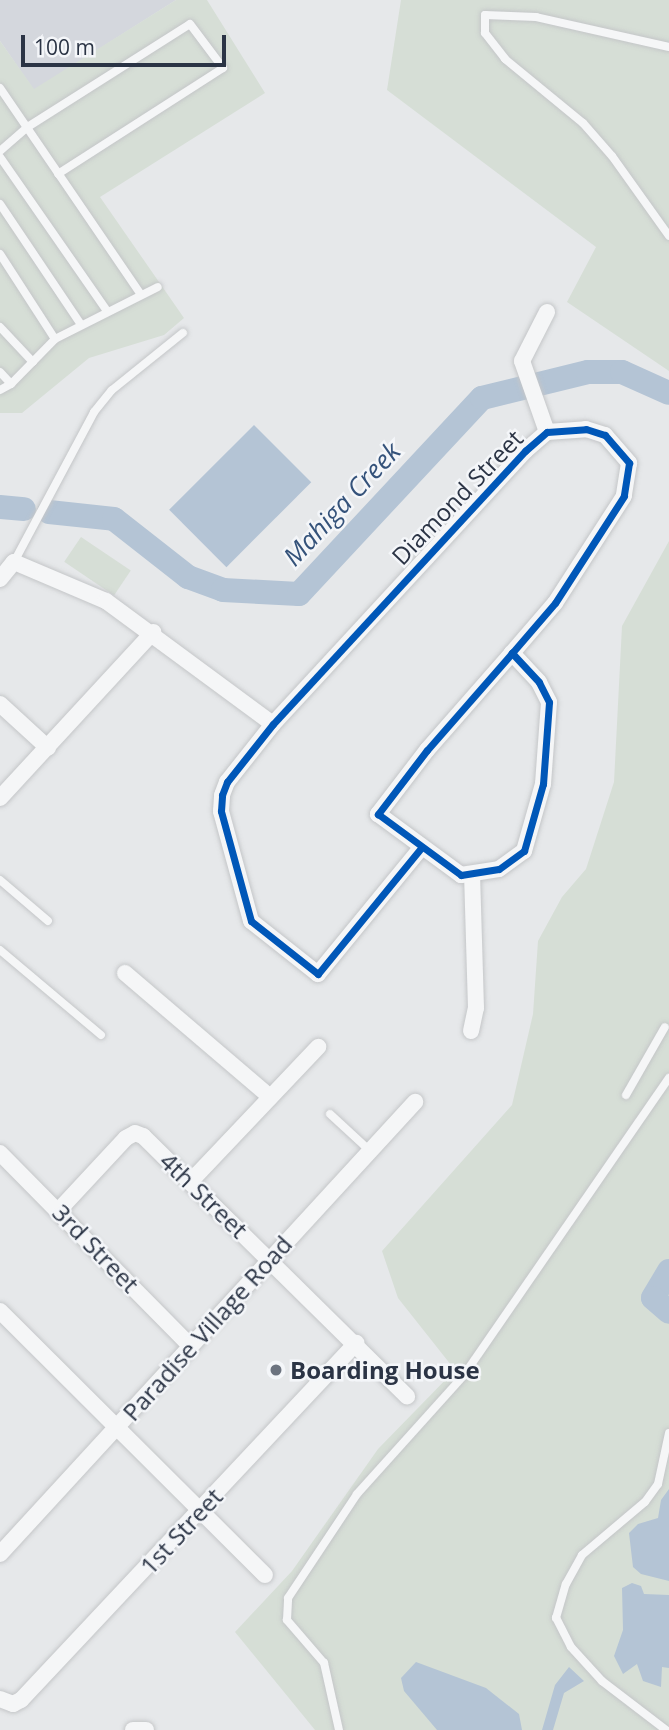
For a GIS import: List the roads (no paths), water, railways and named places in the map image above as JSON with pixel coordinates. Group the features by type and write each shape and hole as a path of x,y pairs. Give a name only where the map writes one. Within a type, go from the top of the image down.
{"street":[{"path":"547,312 523,352 524,373 547,432"},
{"name":"Diamond Street","path":"586,429 605,435 629,463 629,481 624,496 555,603 379,812 380,817 421,848 320,974 251,921 221,811 227,782 273,724 547,432 586,429"},
{"path":"0,579 14,562 106,601 153,632 273,724"},
{"path":"0,798 153,632"},
{"path":"421,848 452,871 472,876 499,869 524,850 543,784 549,702 539,682 512,653"},
{"path":"0,704 48,748"},
{"path":"471,1031 476,1008 472,876"},
{"path":"125,973 270,1097"},
{"path":"191,1181 318,1046"},
{"name":"Paradise Village Road","path":"0,1553 117,1429 415,1102"},
{"name":"4th Street","path":"59,1210 135,1133 191,1181 407,1396"},
{"name":"3rd Street","path":"0,1153 190,1346"},
{"path":"0,1311 265,1575"},
{"name":"1st Street","path":"0,1699 13,1704 21,1700 201,1511 355,1343"},
{"path":"133,1730 146,1730"}],"lane":[{"path":"669,47 536,17 485,15 485,33 505,59 583,123 612,156 669,236"},
{"path":"2,146 190,24 223,68 58,174"},
{"path":"0,88 141,295"},
{"path":"0,157 107,311"},
{"path":"0,204 80,323"},
{"path":"0,254 55,339"},
{"path":"0,390 11,384 55,339 80,323 158,287"},
{"path":"0,327 33,362"},
{"path":"14,562 94,412 112,390 183,333"},
{"path":"0,372 11,384"},
{"path":"0,880 48,921"},
{"path":"0,950 101,1035"},
{"path":"626,1095 668,1026"},
{"path":"338,1730 324,1663 287,1620 288,1598 357,1494 464,1375 669,1078"},
{"path":"330,1114 369,1150"},
{"path":"666,1730 602,1681 571,1647 556,1618 566,1584 582,1555 645,1502 658,1484 669,1433"}],"water":[{"path":"254,425 311,482 226,567 169,510"},
{"path":"669,1489 669,1581 641,1574 633,1567 629,1533 638,1524 658,1518 661,1500"},
{"path":"632,1583 641,1586 644,1594 669,1595 669,1668 662,1667 661,1687 643,1681 637,1664 623,1674 614,1656 623,1630 622,1588"},
{"path":"416,1662 486,1688 519,1714 522,1730 437,1730 404,1691 401,1678"},
{"path":"569,1667 584,1681 564,1693 553,1730 542,1730 555,1685"}],"waterway":[{"name":"Mahiga Creek","path":"49,512 114,519 188,577 223,590 299,594 482,398 588,372 622,372 669,393"},
{"name":"Mahiga Creek","path":"0,507 24,509"},
{"path":"669,1271 653,1298 669,1312"}],"place":[{"name":"Boarding House","path":"276,1370"}]}
